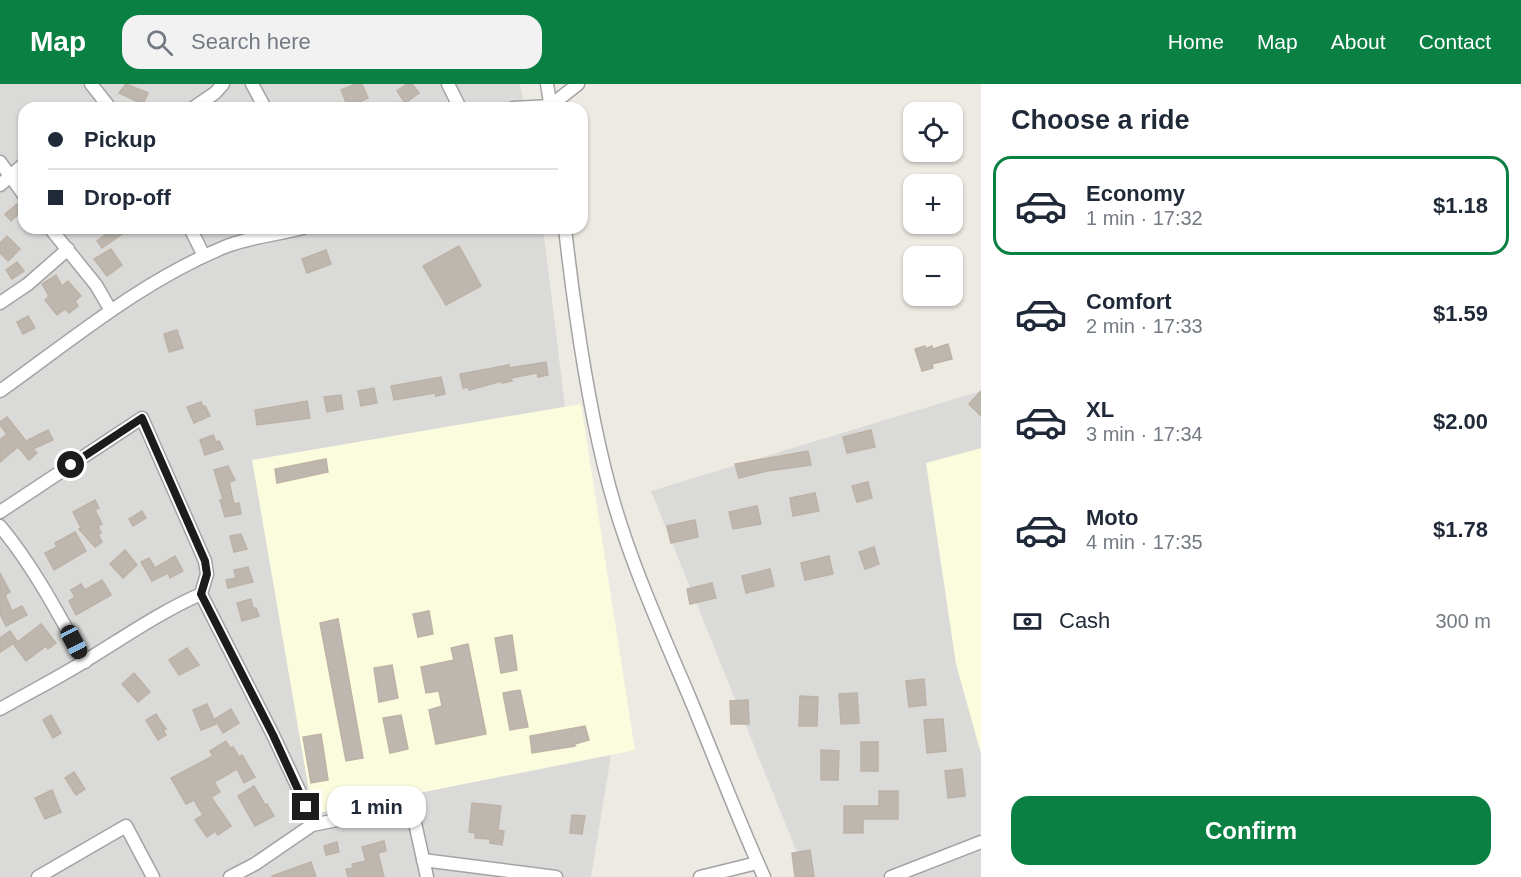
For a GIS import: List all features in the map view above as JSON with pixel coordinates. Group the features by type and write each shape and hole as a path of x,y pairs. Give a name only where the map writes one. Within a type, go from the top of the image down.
{"street":[{"path":"91,84 103,102"},
{"path":"202,102 216,93 223,84"},
{"path":"252,84 262,102"},
{"path":"448,84 457,102"},
{"path":"547,84 549,102"},
{"path":"556,102 578,84"},
{"path":"0,162 18,186"},
{"path":"0,185 18,170"},
{"path":"55,234 96,285 110,309"},
{"path":"193,234 204,256"},
{"path":"0,391 110,309 204,256 230,245 277,234"},
{"path":"566,234 573,299 590,400 604,467 621,527 651,607 764,877"},
{"path":"0,303 28,284 68,249"},
{"path":"0,512 142,418 205,561 207,574 201,594 273,735 299,790 312,825"},
{"path":"0,526 17,546 85,662"},
{"path":"0,709 85,662 114,642 181,603 201,594"},
{"path":"230,877 255,864 312,825 382,812 406,810 415,823 427,877"},
{"path":"38,877 126,826 153,877"},
{"path":"891,877 981,842"},
{"path":"423,860 556,877"},
{"path":"700,877 757,862"},
{"path":"255,864 260,877"}],"shaded area":[{"path":"0,84 520,84 524,102 18,102 18,234 544,234 565,407 253,460 313,814 611,755 591,877 0,877"},
{"path":"981,391 981,877 807,877 651,491"},
{"path":"581,404 635,750 313,814 252,460"},
{"path":"981,448 981,754 956,664 926,463"}],"building":[{"path":"126,84 148,93 144,102 139,102 119,93"},
{"path":"362,84 368,98 359,102 346,102 341,90"},
{"path":"407,84 412,84 419,93 404,102 397,91"},
{"path":"17,204 18,215 11,221 5,214"},
{"path":"106,234 122,234 102,248 97,241"},
{"path":"7,236 20,249 8,261 0,253 0,243"},
{"path":"459,246 481,286 446,305 423,266"},
{"path":"111,249 122,265 107,276 94,259"},
{"path":"326,250 331,264 307,273 302,259"},
{"path":"17,262 24,271 12,279 6,270"},
{"path":"56,275 62,286 68,281 81,296 75,301 78,306 69,313 65,309 57,315 45,300 49,296 42,284"},
{"path":"28,316 35,328 23,334 17,322"},
{"path":"177,330 183,348 169,352 164,334"},
{"path":"948,344 952,359 932,364 933,368 922,371 915,349 932,346 933,349"},
{"path":"546,362 548,375 538,377 537,373 469,390 468,387 463,388 460,374 509,365 509,368"},
{"path":"441,377 445,394 436,396 435,393 394,400 391,386"},
{"path":"374,388 377,403 361,406 358,391"},
{"path":"981,391 981,416 969,404"},
{"path":"341,395 343,409 327,412 324,397"},
{"path":"307,401 310,418 257,425 255,410"},
{"path":"201,402 210,416 194,423 187,407"},
{"path":"7,417 26,441 48,430 53,440 33,449 37,453 29,460 18,447 0,462 0,440 7,434 0,422"},
{"path":"871,430 875,447 847,453 843,437"},
{"path":"213,435 223,449 205,455 200,440"},
{"path":"808,451 811,465 767,471 739,478 735,464"},
{"path":"326,459 328,472 277,483 275,469"},
{"path":"228,466 235,480 229,482 234,504 239,503 241,514 225,517 220,500 223,499 214,470"},
{"path":"868,482 872,498 857,502 852,486"},
{"path":"815,493 819,511 793,516 790,498"},
{"path":"95,500 99,508 95,510 102,524 98,526 101,533 98,534 102,542 95,547 79,529 81,528 73,512"},
{"path":"757,506 761,524 733,529 729,512"},
{"path":"142,511 146,518 133,526 129,519"},
{"path":"695,520 698,537 671,543 667,526"},
{"path":"75,532 86,551 54,570 45,553 57,547 55,543"},
{"path":"241,534 247,549 234,552 230,536"},
{"path":"874,547 879,564 865,569 859,552"},
{"path":"125,550 137,565 123,578 110,564"},
{"path":"175,556 183,571 170,578 168,573 152,581 141,562 149,558 155,568"},
{"path":"829,556 833,574 805,580 801,563"},
{"path":"248,567 253,582 228,588 226,580 236,578 234,570"},
{"path":"770,569 774,586 746,593 742,576"},
{"path":"0,573 10,592 5,595 12,611 22,606 27,615 6,626 0,614"},
{"path":"102,580 111,595 76,615 69,601 75,597 71,590 81,584 85,590"},
{"path":"712,583 716,598 690,604 687,589"},
{"path":"251,599 253,608 256,608 259,616 242,621 237,603"},
{"path":"429,611 433,634 418,637 413,614"},
{"path":"338,619 363,758 346,761 320,623"},
{"path":"41,624 56,643 48,649 46,646 26,661 14,645"},
{"path":"10,631 17,641 0,652 0,638"},
{"path":"512,635 517,670 501,673 495,638"},
{"path":"468,644 486,734 436,744 429,710 442,706 439,691 426,693 421,667 454,660 451,648"},
{"path":"187,648 199,665 179,675 169,660"},
{"path":"392,665 398,698 379,702 374,668"},
{"path":"134,673 150,692 138,702 122,684"},
{"path":"924,679 926,705 909,707 906,681"},
{"path":"520,690 528,727 510,730 503,693"},
{"path":"857,693 859,723 841,724 839,694"},
{"path":"800,696 818,697 817,726 799,726"},
{"path":"748,700 749,724 731,724 730,701"},
{"path":"207,704 216,724 201,730 193,710"},
{"path":"231,709 239,723 223,733 215,719"},
{"path":"156,714 166,729 163,730 166,735 158,740 146,720"},
{"path":"51,715 61,733 53,738 43,720"},
{"path":"401,715 408,749 390,753 383,718"},
{"path":"943,719 946,751 927,753 924,720"},
{"path":"585,726 589,740 575,744 575,746 532,753 530,736"},
{"path":"321,734 328,780 311,783 303,737"},
{"path":"226,741 239,757 242,755 255,777 244,783 237,769 214,782 220,792 211,797 231,826 218,835 215,831 207,837 195,820 203,815 194,800 186,804 171,778 213,756 210,751"},
{"path":"861,742 878,742 878,771 861,771"},
{"path":"821,750 839,751 838,780 821,780"},
{"path":"962,769 965,796 948,798 945,771"},
{"path":"74,772 85,789 76,795 65,778"},
{"path":"254,786 274,816 255,826 238,796"},
{"path":"52,790 61,812 45,819 35,798"},
{"path":"879,791 898,791 898,819 863,819 863,833 844,833 844,806 879,806"},
{"path":"472,803 501,806 498,830 504,831 502,845 490,843 490,839 475,838 475,833 469,832"},
{"path":"572,815 585,816 582,834 570,833"},
{"path":"384,841 386,851 378,853 384,877 348,877 346,869 353,868 352,864 366,861 362,847"},
{"path":"337,842 339,852 326,855 324,846"},
{"path":"810,850 814,877 795,877 792,853"},
{"path":"311,862 316,877 272,877 272,876"}],"route":[{"path":"71,465 142,418 205,561 207,574 201,594 273,735 306,807"}]}
